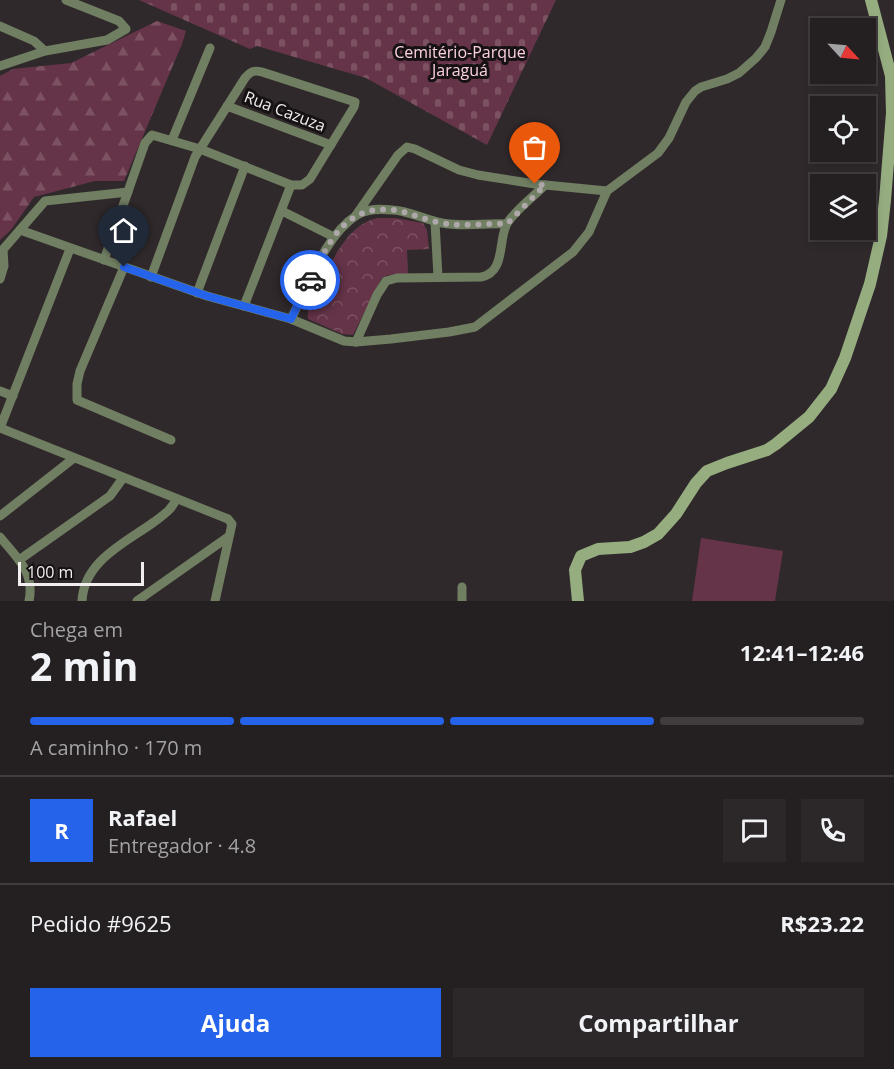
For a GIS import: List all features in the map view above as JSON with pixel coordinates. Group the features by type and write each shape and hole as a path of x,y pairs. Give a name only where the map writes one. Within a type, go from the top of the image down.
{"main road":[{"path":"578,601 575,570 581,556 598,549 630,547 658,534 676,514 696,483 707,471 767,450 809,417 831,389 845,358 870,284 881,236 890,141 892,76 871,0"}],"street":[{"path":"0,66 45,51 108,40 126,28 119,21 66,0"},
{"path":"20,230 197,293 291,319 344,341 356,342 475,327 573,252 589,232 607,191 658,153 669,138 686,102 695,91 701,87 727,80 756,58 768,40 781,0"},
{"path":"0,26 34,41 45,51"},
{"path":"172,140 210,48"},
{"path":"104,260 146,143 152,135 200,149 291,185 302,185 308,182 355,105 354,102 253,71 245,78 200,149 151,277"},
{"name":"Rua Cazuza","path":"227,106 331,145"},
{"path":"291,319 334,237 356,215 398,155 408,147 415,148 469,173 545,185 607,191"},
{"path":"197,293 245,166"},
{"path":"244,306 291,185"},
{"path":"356,342 377,295 386,281 397,278 481,277 490,274 496,267 507,224 545,185"},
{"path":"0,279 4,266 1,251 45,201 128,192"},
{"path":"356,215 379,209 396,210 435,222 458,225 507,224"},
{"path":"282,211 334,237"},
{"path":"435,222 438,277"},
{"path":"70,249 0,428 228,519 232,524 215,601"},
{"path":"124,267 80,371 77,400 171,440"},
{"path":"0,391 13,396"},
{"path":"0,516 74,458"},
{"path":"19,560 110,496 123,478"},
{"path":"82,601 85,580 96,563 167,512 176,499"},
{"path":"0,537 26,570 30,582 29,601"},
{"path":"137,601 228,537"},
{"path":"462,587 462,601"}],"green space":[{"name":"Cemitério-Parque Jaraguá","path":"139,0 556,0 487,145 366,78 257,46 250,49"},
{"path":"157,21 186,31 124,181 95,181 34,197 11,230 0,240 0,76 13,69 71,63"},
{"path":"377,218 395,218 423,223 427,230 429,249 407,250 408,274 388,275 381,279 353,335 342,334 308,319 311,301 342,245 357,228"},
{"path":"701,538 783,551 775,601 692,601"}],"way so far":[{"path":"310,280 334,237 356,215 379,209 396,210 441,223 507,224 545,185 535,184"}],"route":[{"path":"124,267 207,296 291,319 310,280"}]}
